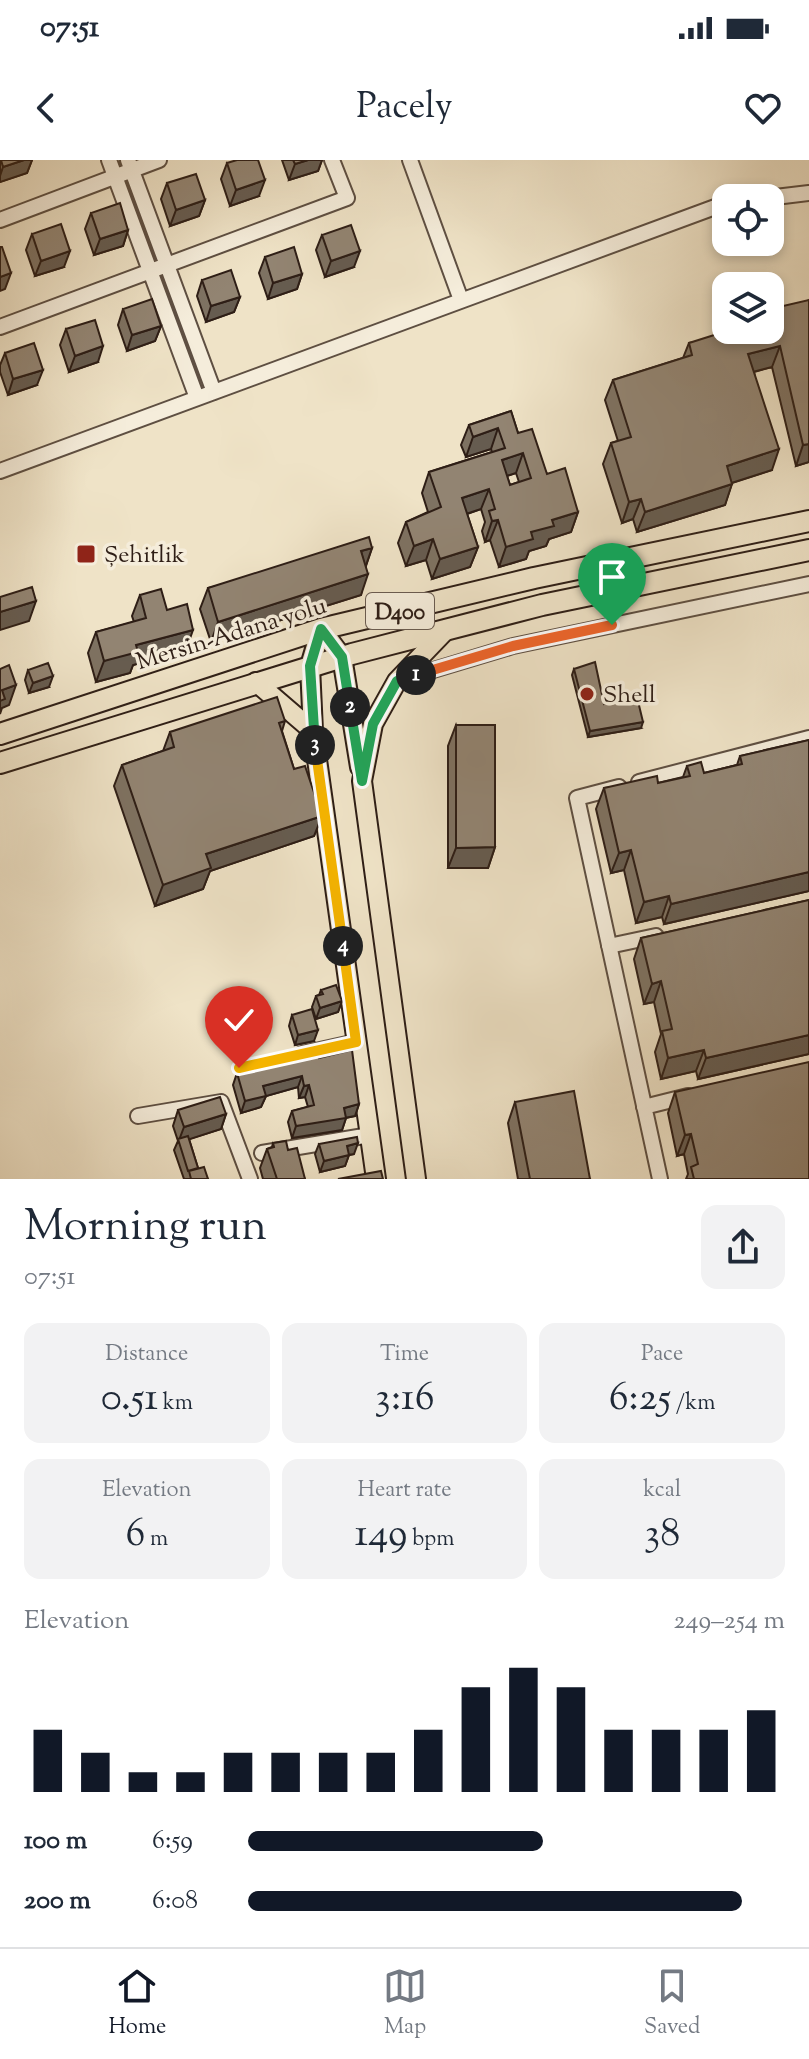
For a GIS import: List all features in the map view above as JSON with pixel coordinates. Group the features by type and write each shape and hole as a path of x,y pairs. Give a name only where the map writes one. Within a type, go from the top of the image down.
{"highway":[{"name":"Mersin-Adana yolu","path":"0,734 321,629 534,578 809,521"},
{"name":"D400","path":"0,763 256,682 447,629 542,605 809,550"}],"main road":[{"path":"321,629 342,657 416,1179"},
{"path":"321,629 310,666 313,731 376,1179"},
{"path":"362,781 373,724 397,681 447,629"},
{"path":"256,682 313,731"}],"street":[{"path":"109,160 197,398"},
{"path":"0,220 115,177 130,165 159,160"},
{"path":"0,327 347,198 332,160"},
{"path":"410,160 461,300"},
{"path":"130,165 214,392"},
{"path":"784,196 809,193"},
{"path":"0,471 712,208"},
{"path":"397,681 513,646 809,584"},
{"path":"660,1179 577,798 809,738"},
{"path":"609,946 671,933"},
{"path":"283,1058 356,1042"},
{"path":"644,1107 704,1093"},
{"path":"138,1116 221,1102 250,1179"},
{"path":"262,1153 370,1135"}],"building":[{"path":"1,160 24,160 3,167"},
{"path":"258,160 265,180 236,190 227,163"},
{"path":"196,174 205,200 176,210 167,183"},
{"path":"120,203 128,230 100,239 91,213"},
{"path":"61,224 70,251 41,261 32,234"},
{"path":"351,225 360,251 331,261 322,235"},
{"path":"0,247 11,273 0,277"},
{"path":"294,247 302,274 273,283 265,257"},
{"path":"231,270 240,297 211,306 202,280"},
{"path":"152,299 161,326 132,335 123,309"},
{"path":"809,300 809,444 803,445 780,346 748,354 779,449 727,466 732,484 645,512 641,499 629,502 611,443 631,437 613,380 692,355 689,343 712,336 712,344 784,344 784,306"},
{"path":"95,320 103,346 75,356 66,329"},
{"path":"34,343 43,370 13,379 5,353"},
{"path":"511,411 518,433 532,429 547,474 565,468 578,512 552,520 554,526 531,532 533,539 506,547 498,520 492,521 489,511 495,509 489,489 462,498 478,547 440,559 433,539 414,546 406,522 441,507 429,472 505,448 498,428 473,437 469,425","holes":["523,453 531,478 510,485 502,460"]},
{"path":"369,537 372,548 361,551 368,574 218,622 208,588"},
{"path":"32,587 36,601 0,612 0,597"},
{"path":"161,589 167,610 187,604 193,630 136,645 138,652 104,661 96,632 146,618 140,595"},
{"path":"595,662 604,704 637,697 643,722 590,731 574,669"},
{"path":"48,663 53,676 33,683 28,670"},
{"path":"9,665 16,685 2,690 5,699 0,701 0,669"},
{"path":"277,697 285,721 279,723 294,769 305,766 322,816 206,854 211,868 163,885 122,765 174,747 170,732"},
{"path":"456,725 495,725 495,847 456,848"},
{"path":"809,740 809,872 671,904 669,896 644,902 631,850 619,853 604,788 657,776 658,783 690,776 687,766 701,762 704,773 742,764 740,756"},
{"path":"809,900 809,1035 706,1058 704,1050 668,1058 662,1031 672,1029 661,981 652,984 641,938"},
{"path":"336,985 342,1001 320,1008 316,996 323,994 321,990"},
{"path":"312,1009 318,1030 298,1035 292,1015"},
{"path":"318,1050 319,1058 352,1050 359,1104 344,1108 346,1118 296,1126 292,1111 314,1105 309,1085 304,1086 302,1076 263,1086 266,1096 245,1101 237,1073 246,1071 245,1066"},
{"path":"809,1062 809,1179 694,1179 691,1167 698,1164 691,1134 685,1135 675,1092"},
{"path":"574,1091 590,1179 530,1179 515,1102"},
{"path":"220,1097 226,1114 184,1127 178,1110"},
{"path":"188,1136 198,1168 188,1171 178,1139"},
{"path":"357,1137 358,1143 347,1146 349,1155 324,1161 319,1144"},
{"path":"286,1141 288,1150 297,1148 305,1179 277,1179 267,1149 274,1147 273,1143"},
{"path":"204,1167 208,1179 191,1179 189,1171"},
{"path":"381,1171 383,1179 338,1179"}],"place":[{"name":"Şehitlik","path":"86,554"},
{"name":"Shell","path":"587,694"}],"route":[{"path":"239,1068 356,1042 313,731 310,666 321,629 342,657 362,781 373,724 397,681 513,646 612,625"}]}
